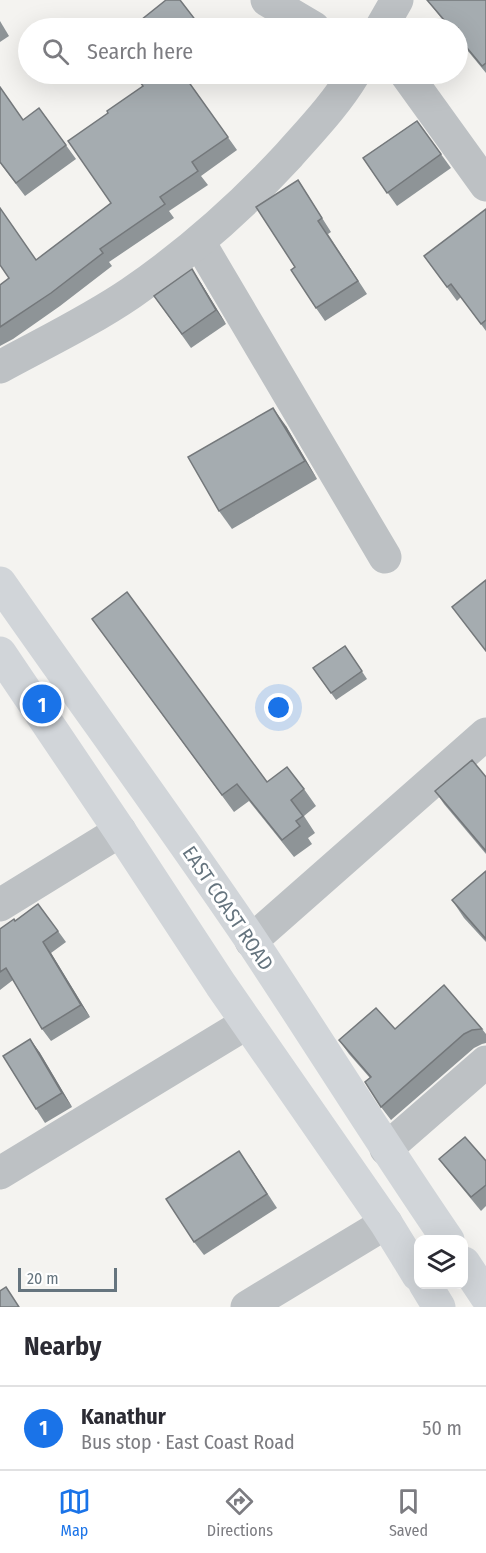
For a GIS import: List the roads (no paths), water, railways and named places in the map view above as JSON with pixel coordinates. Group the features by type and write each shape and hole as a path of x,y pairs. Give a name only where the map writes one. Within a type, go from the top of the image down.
{"main road":[{"name":"EAST COAST ROAD","path":"0,583 251,941 386,1149 445,1235"},
{"path":"0,653 247,1023 386,1223 414,1268"},
{"path":"468,1269 486,1296"},
{"path":"428,1289 439,1307"}],"street":[{"path":"267,0 297,18"},
{"path":"387,18 397,0"},
{"path":"0,367 131,293 199,242 245,201 293,151 324,116 347,84"},
{"path":"413,84 486,185"},
{"path":"199,242 385,557"},
{"path":"251,941 486,734"},
{"path":"0,905 120,831"},
{"path":"0,1173 247,1023"},
{"path":"386,1149 486,1062"},
{"path":"247,1307 386,1223"}],"place":[{"name":"Kanathur","path":"42,704"}]}
